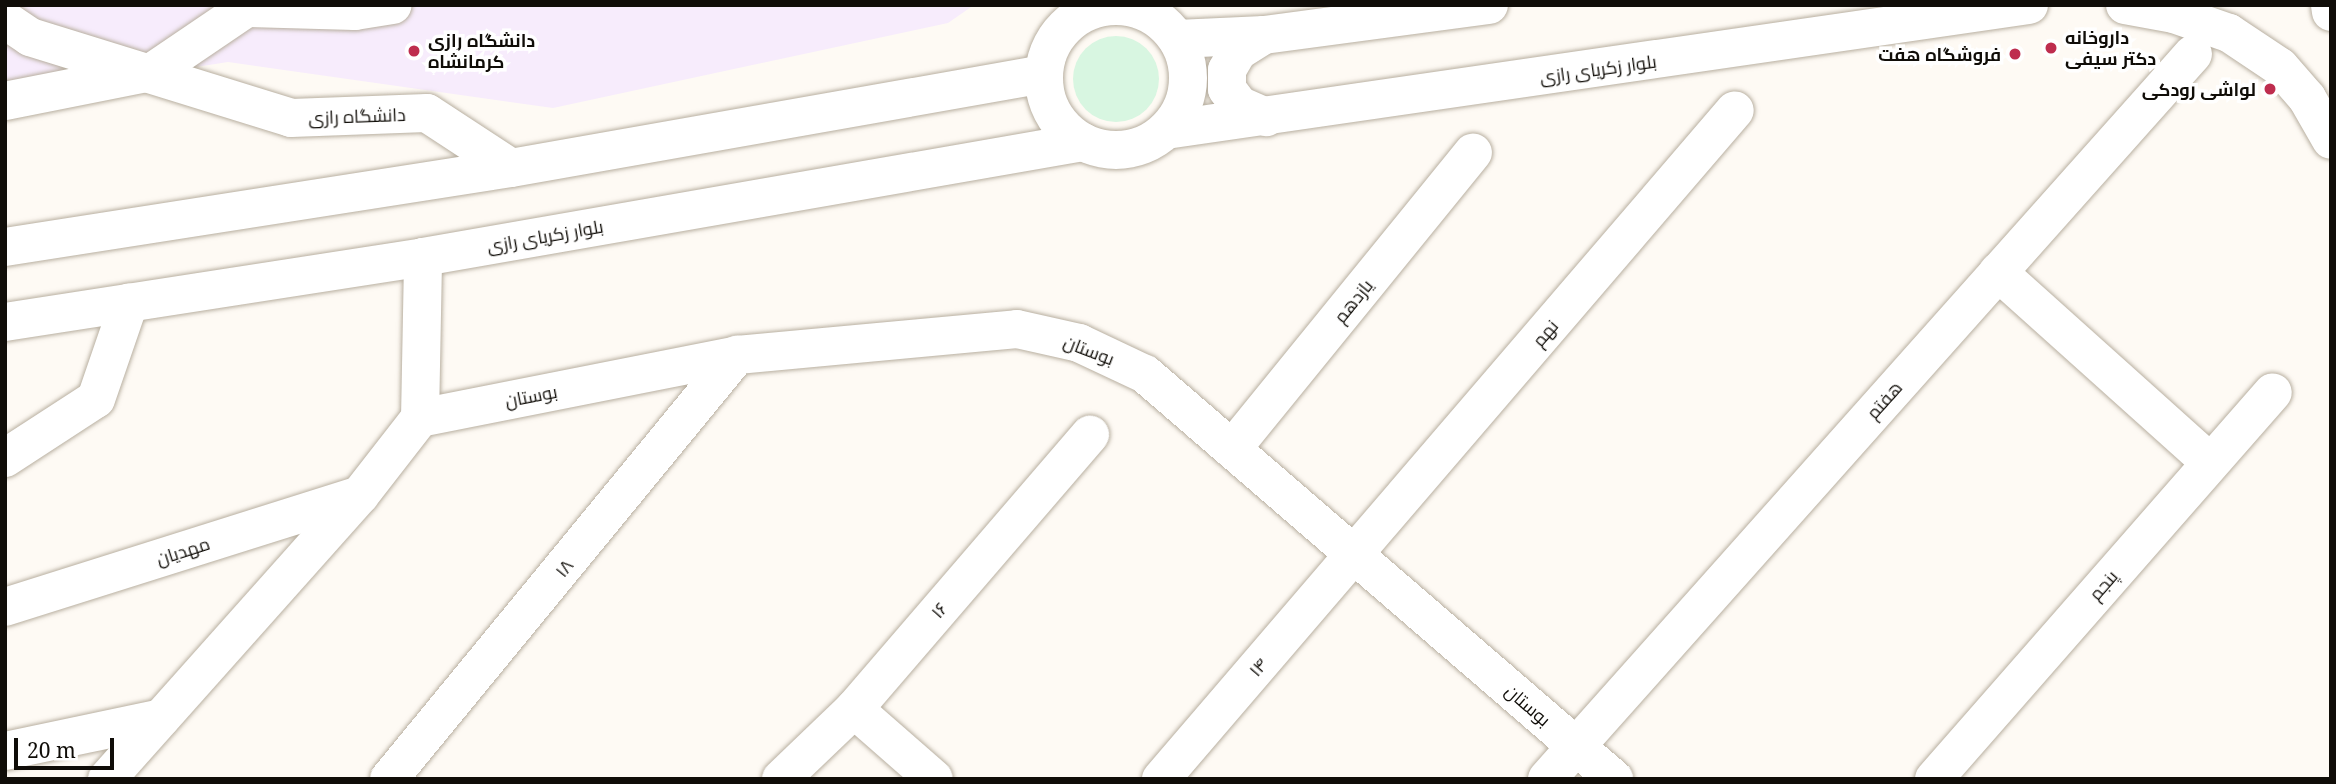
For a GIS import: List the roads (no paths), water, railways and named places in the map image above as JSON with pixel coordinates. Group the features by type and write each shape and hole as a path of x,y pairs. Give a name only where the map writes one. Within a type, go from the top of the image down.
{"street":[{"path":"152,72 249,7 355,11 393,5"},
{"path":"1177,39 1264,35 1489,5"},
{"name":"بلوار زکریای رازی","path":"1166,130 2029,5"},
{"path":"2124,5 2174,14 2228,33 2280,67 2307,99 2331,140"},
{"path":"2330,5 2331,12"},
{"path":"1119,6 1139,7 1160,21 1177,39 1187,66 1187,86 1178,114 1166,130 1127,150 1083,142 1053,114 1044,74 1061,19 1090,10 1119,6"},
{"name":"دانشگاه رازی","path":"5,20 30,37 152,72 291,118 427,113 511,167"},
{"path":"1264,35 1238,51 1227,70 1227,89 1239,105 1266,117"},
{"name":"هفتم","path":"1546,779 2193,54"},
{"name":"دانشگاه رازی","path":"5,101 152,72"},
{"path":"5,247 511,167 1044,74"},
{"name":"نهم","path":"1355,555 1735,110"},
{"name":"بلوار زکریای رازی","path":"5,322 423,257 1083,142"},
{"name":"یازدهم","path":"1232,449 1474,152"},
{"path":"107,779 360,495 420,418 423,257"},
{"path":"1998,272 2210,462"},
{"path":"5,458 96,399 129,303"},
{"name":"بوستان","path":"420,418 737,355 1017,329 1079,343 1145,374 1614,779"},
{"name":"۱۸","path":"389,779 737,355"},
{"name":"پنجم","path":"1934,779 2273,392"},
{"name":"۱۶","path":"781,779 854,709 1090,435"},
{"name":"مهدیان","path":"5,607 360,495"},
{"name":"۱۴","path":"1161,779 1355,555"},
{"path":"854,709 933,779"},
{"path":"9,742 161,718"}],"place":[{"name":"داروخانه دکتر سیفی","path":"2051,48"},
{"name":"دانشگاه رازی کرمانشاه","path":"414,51"},
{"name":"فروشگاه هفت","path":"2015,54"},
{"name":"لواشی رودکی","path":"2270,89"}]}
